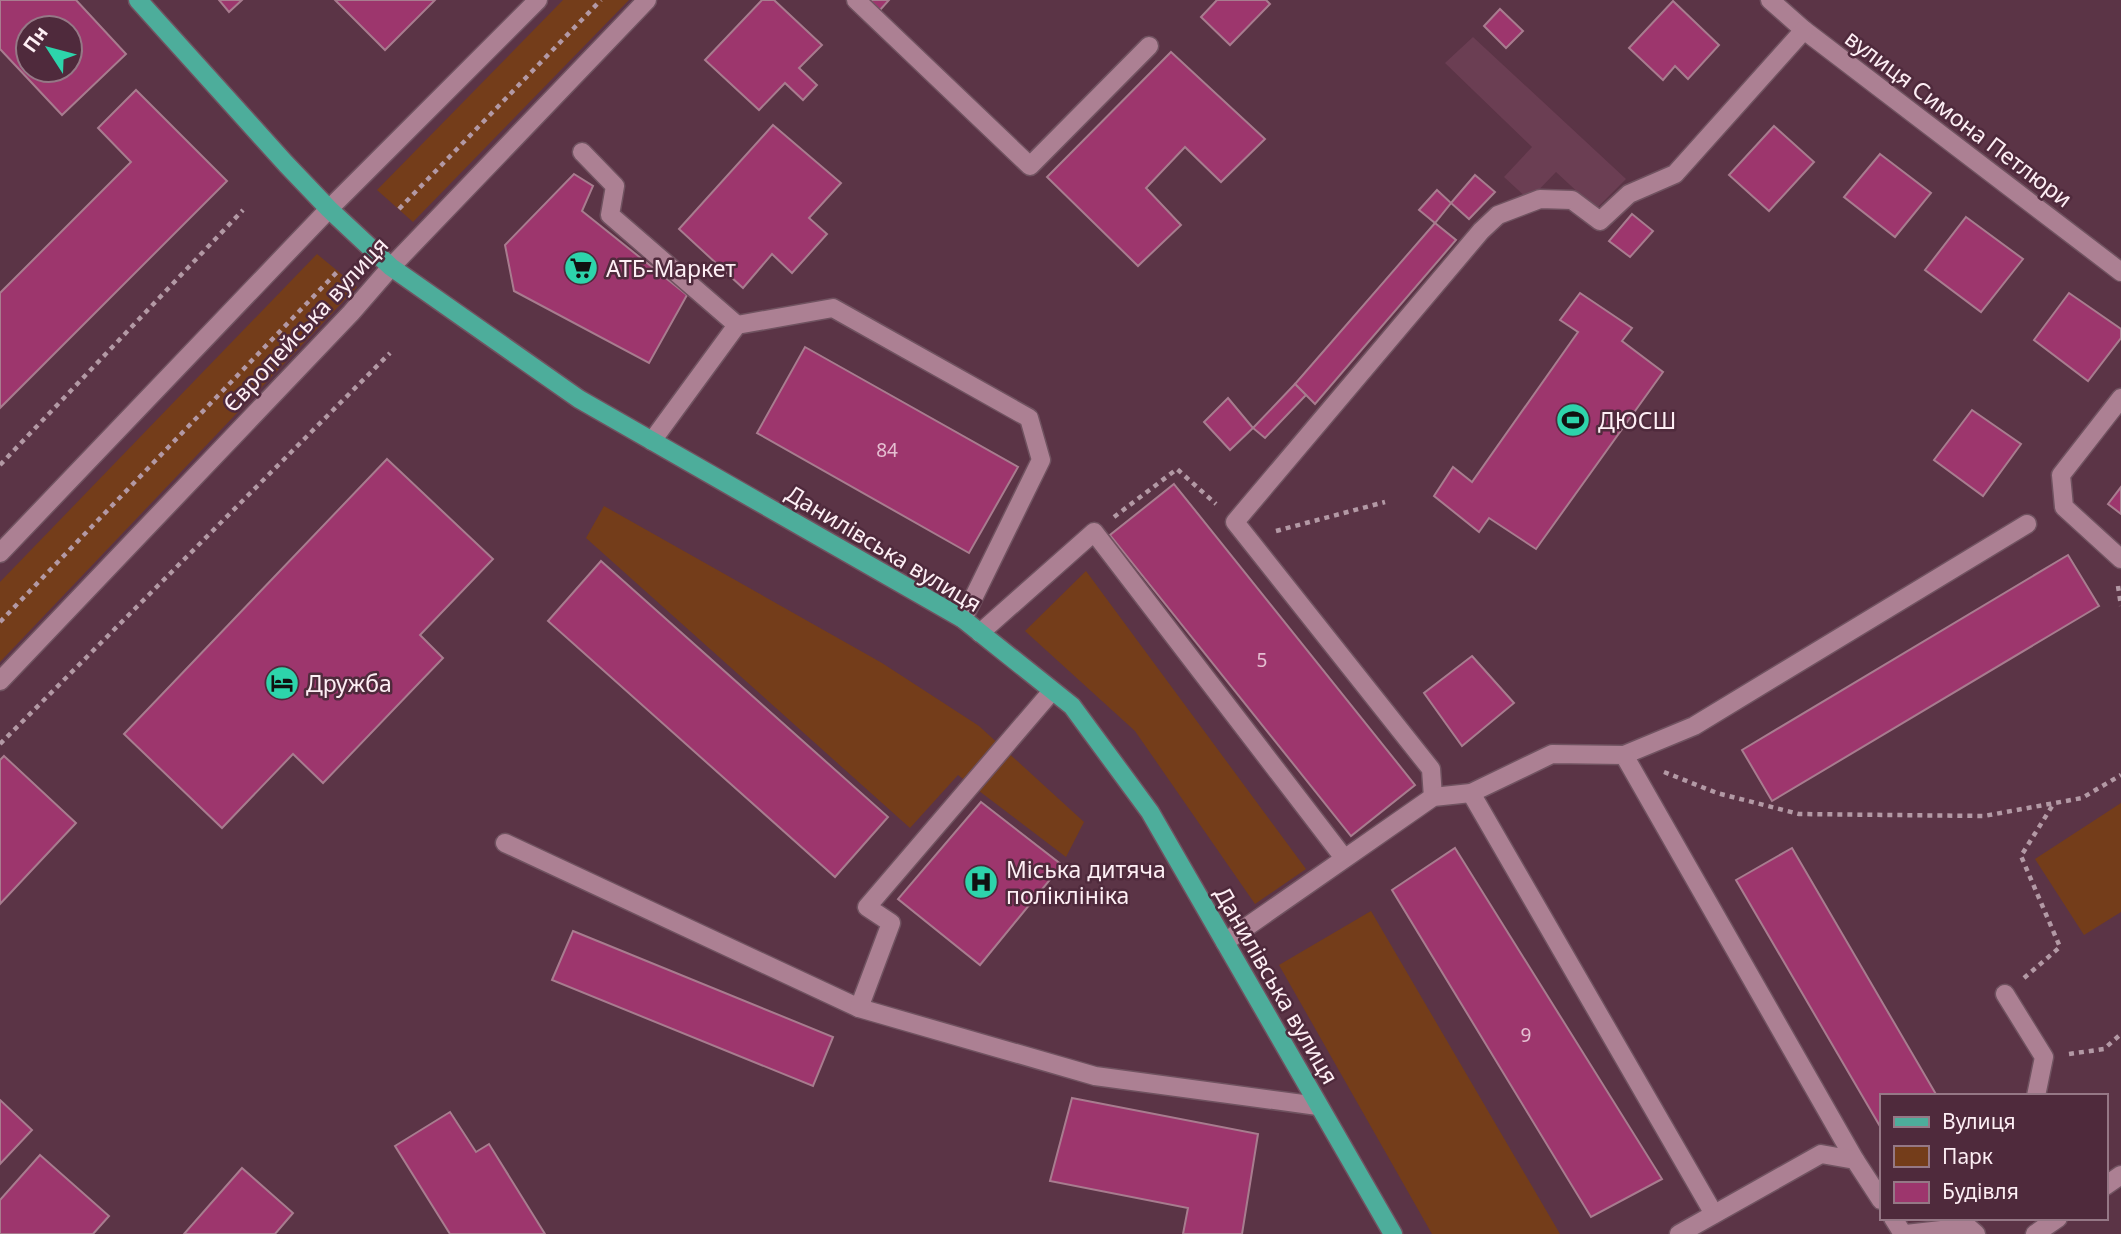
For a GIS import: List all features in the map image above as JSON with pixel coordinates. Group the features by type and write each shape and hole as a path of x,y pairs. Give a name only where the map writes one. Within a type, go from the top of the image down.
{"main road":[{"name":"Данилівська вулиця","path":"138,0 276,154 391,267 579,398 962,619 1072,706 1150,812 1392,1234"}],"street":[{"path":"0,553 329,209 538,0"},
{"name":"Європейська вулиця","path":"0,681 647,0"},
{"path":"856,0 1030,166 1149,46"},
{"name":"вулиця Симона Петлюри","path":"1770,0 1804,30 2121,272"},
{"path":"1433,797 1432,769 1236,522 1481,231 1498,215 1540,199 1572,200 1600,221 1629,194 1675,174 1804,30"},
{"path":"582,152 615,186 610,215 737,325"},
{"path":"652,441 737,325 833,308 1029,418 1041,460 962,619"},
{"path":"2121,398 2062,475 2064,507 2121,559"},
{"path":"1225,942 1433,797 1471,793 1552,754 1624,755 1694,726 2027,524"},
{"path":"980,633 1094,532 1344,858"},
{"path":"859,1008 891,923 867,907 1052,691"},
{"path":"1624,755 1855,1160 1880,1198"},
{"path":"1471,793 1714,1214"},
{"path":"505,843 859,1008 1095,1076 1318,1106"},
{"path":"2005,994 2044,1057 2036,1094"},
{"path":"1679,1234 1821,1154 1855,1160"},
{"path":"1904,1234 1968,1227 1976,1234"}],"path":[{"path":"398,209 601,0"},
{"path":"0,465 243,210"},
{"path":"0,622 338,271"},
{"path":"0,744 390,353"},
{"path":"1094,532 1177,468 1236,522"},
{"path":"1248,539 1385,502"},
{"path":"1624,755 1717,793 1799,814 1984,816 2082,798 2121,775"},
{"path":"2005,994 2060,947 2021,856 2054,803"},
{"path":"2044,1057 2104,1049 2121,1034"}],"shaded area":[{"path":"1473,37 1626,179 1596,209 1556,172 1529,200 1504,177 1532,147 1445,63"}],"green space":[{"path":"563,0 629,0 413,222 377,190"},
{"path":"317,254 357,287 0,662 0,582"},
{"path":"604,506 882,663 979,726 1084,822 1066,857 958,775 910,828 586,538"},
{"path":"1086,571 1306,869 1255,904 1135,731 1025,631"},
{"path":"2121,803 2121,912 2084,935 2035,859"},
{"path":"1371,911 1560,1234 1432,1234 1279,965"}],"building":[{"path":"0,0 76,0 126,54 62,115 33,84 84,84 84,14 14,14 14,64 0,49"},
{"path":"219,0 242,0 229,12"},
{"path":"335,0 435,0 385,50"},
{"path":"762,0 774,0 822,45 799,68 817,85 803,100 785,83 759,110 705,60"},
{"path":"869,0 889,0 880,10"},
{"path":"1217,0 1266,0 1270,4 1230,45 1201,17"},
{"path":"1673,1 1719,45 1688,79 1675,66 1663,80 1629,48"},
{"path":"1500,9 1523,31 1506,48 1484,26"},
{"path":"1171,52 1265,139 1221,182 1185,147 1146,188 1181,225 1138,266 1047,177"},
{"path":"136,90 227,181 0,408 0,293 131,162 98,128"},
{"path":"773,125 841,183 809,218 827,234 792,273 772,254 743,288 679,229"},
{"path":"1774,126 1814,162 1769,211 1729,175"},
{"path":"1880,154 1931,193 1895,237 1844,197"},
{"name":"АТБ-Маркет","path":"574,174 593,186 582,211 687,295 649,363 514,291 505,245"},
{"path":"1475,175 1495,192 1469,219 1451,203"},
{"path":"1437,190 1451,203 1435,223 1419,210"},
{"path":"1632,214 1653,231 1630,257 1609,241"},
{"path":"1966,217 2023,259 1981,312 1925,270"},
{"path":"1435,223 1456,240 1315,404 1295,384"},
{"name":"ДЮСШ","path":"1580,293 1632,328 1622,341 1663,372 1536,549 1489,518 1479,532 1434,496 1453,467 1472,482 1578,332 1560,320"},
{"path":"2069,293 2121,329 2121,338 2088,381 2034,340"},
{"path":"805,347 1018,467 969,553 757,433"},
{"path":"1295,384 1306,395 1265,438 1253,428"},
{"path":"1228,398 1253,428 1230,450 1204,422"},
{"path":"1972,410 2021,444 1983,496 1934,460"},
{"path":"387,459 493,559 420,635 443,658 323,783 293,754 222,828 124,734"},
{"path":"1174,484 1415,785 1351,836 1110,535"},
{"path":"2121,487 2121,514 2108,504"},
{"path":"2068,555 2099,606 1772,801 1742,750"},
{"path":"601,561 888,817 835,877 548,621"},
{"path":"1472,656 1514,703 1462,746 1424,693"},
{"path":"4,756 76,823 0,904 0,760"},
{"name":"Міська дитяча поліклініка","path":"981,802 1062,865 980,965 898,899"},
{"path":"1455,848 1662,1179 1591,1217 1392,890"},
{"path":"1792,848 1936,1094 1880,1094 1880,1126 1736,880"},
{"path":"573,931 833,1037 813,1086 552,980"},
{"path":"1072,1098 1258,1134 1242,1234 1183,1234 1188,1208 1050,1181"},
{"path":"0,1100 32,1130 0,1164"},
{"path":"450,1112 476,1152 489,1144 545,1234 450,1234 395,1146"},
{"path":"40,1155 109,1216 93,1234 0,1234 0,1200"},
{"path":"242,1168 293,1213 275,1234 184,1234"}],"place":[{"name":"АТБ-Маркет","path":"581,268"},
{"name":"ДЮСШ","path":"1573,420"},
{"name":"Дружба","path":"282,683"},
{"name":"Міська дитяча поліклініка","path":"981,882"}]}
